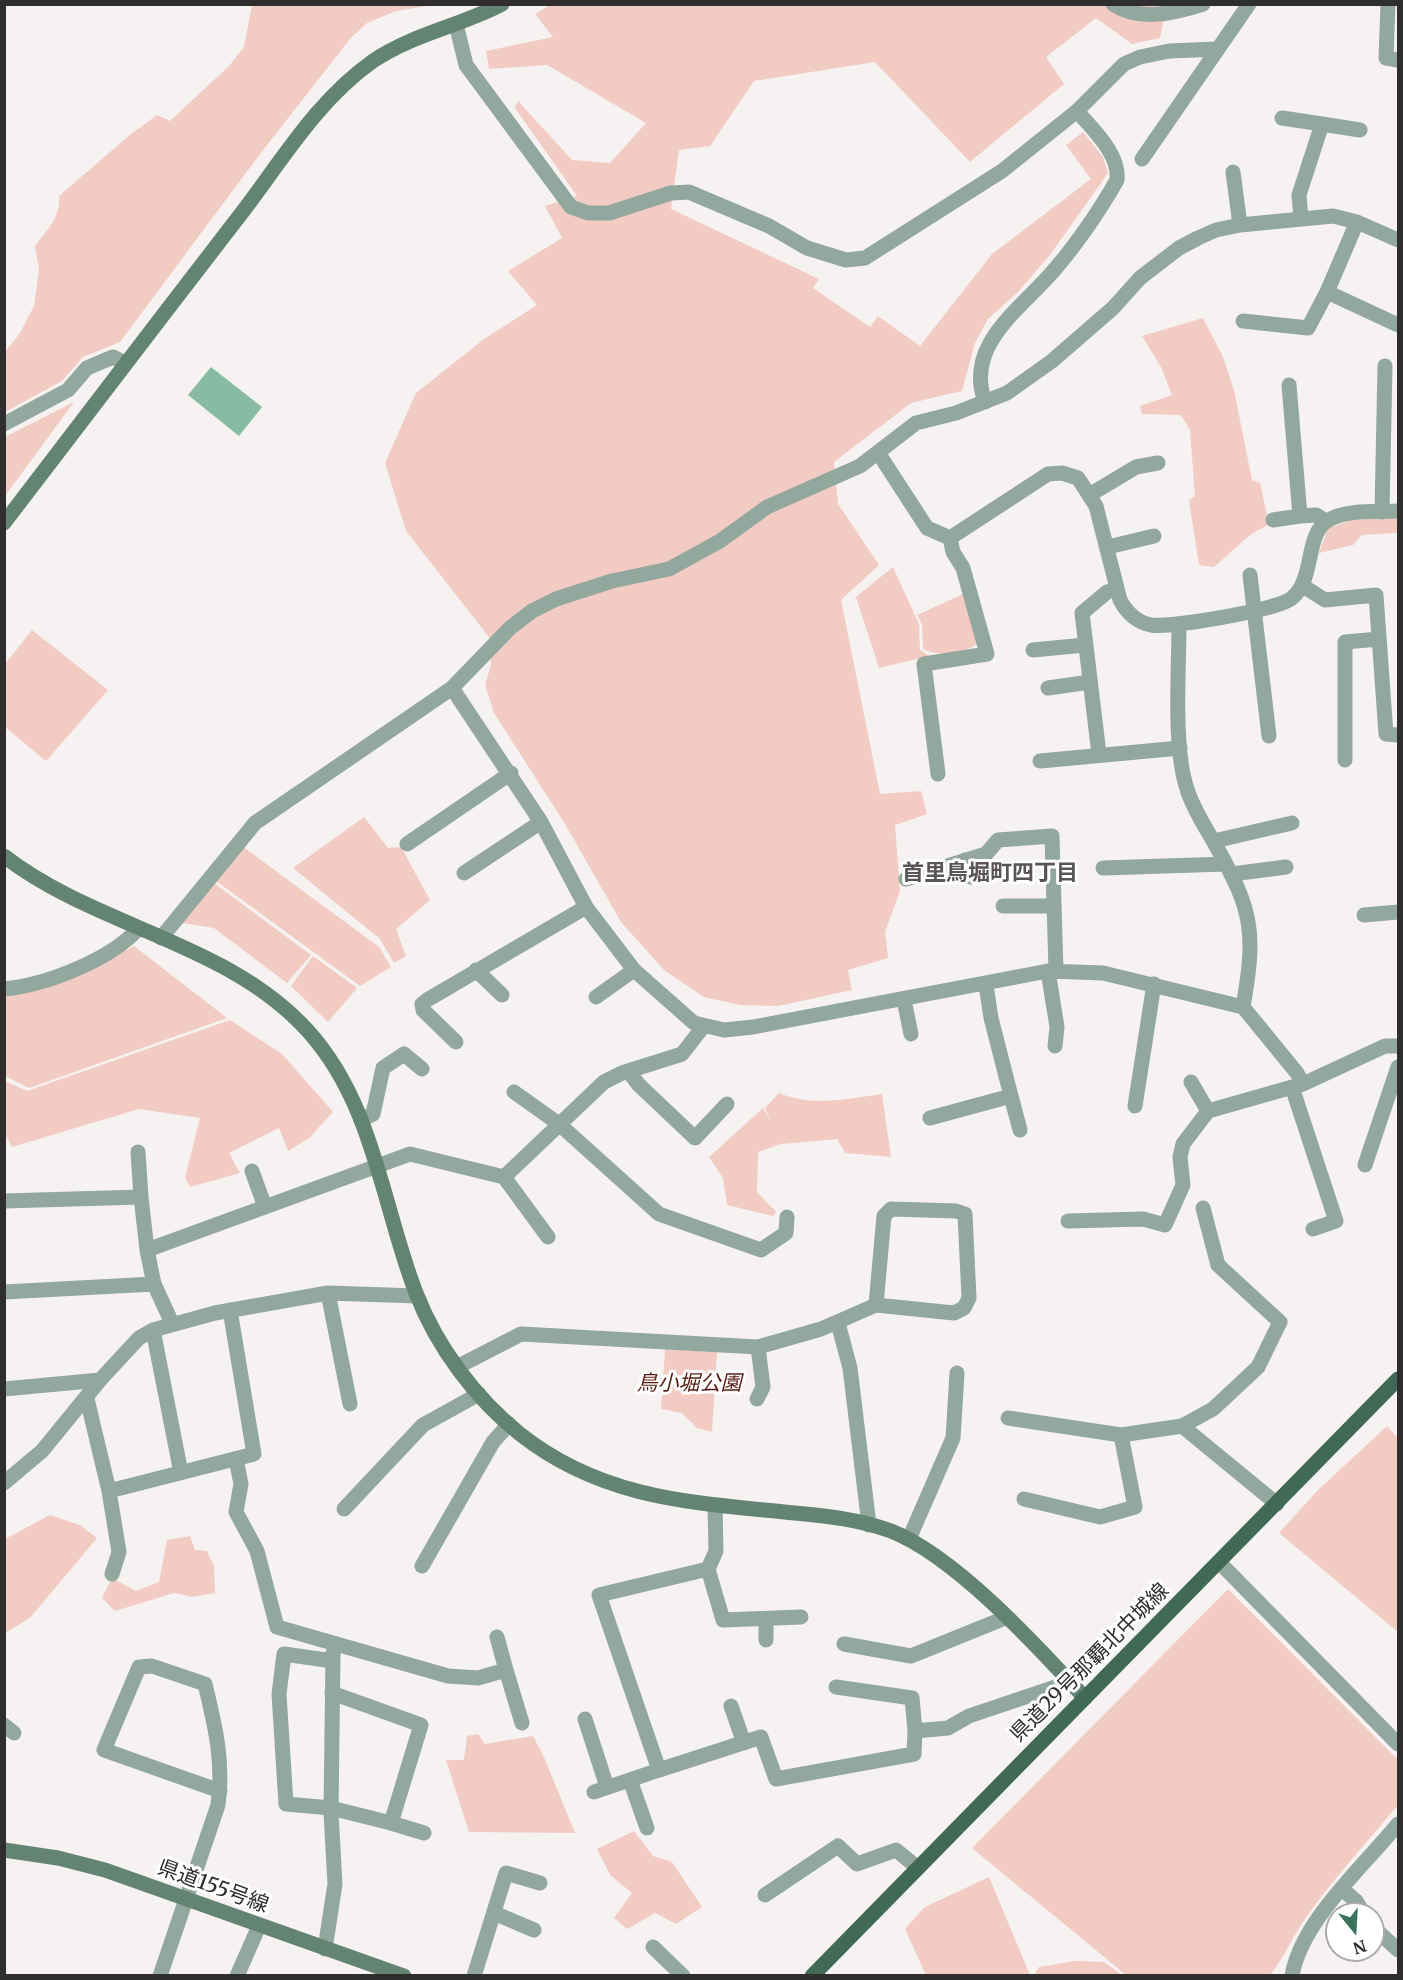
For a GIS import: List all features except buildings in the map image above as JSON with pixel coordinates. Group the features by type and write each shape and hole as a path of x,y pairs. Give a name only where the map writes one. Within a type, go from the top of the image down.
{"main road":[{"name":"県道29号那覇北中城線","path":"812,1976 1084,1698 1220,1563 1398,1379"}],"street":[{"path":"4,523 328,100 348,81 396,47 502,4"},
{"path":"1113,4 1130,12 1161,14 1203,4"},
{"path":"1142,159 1249,4"},
{"path":"1388,4 1386,58 1398,60"},
{"path":"456,24 466,65 571,207 588,213 609,213 671,193 689,192 769,226 807,248 846,260 873,255 1002,171 1077,111 1124,64 1140,57 1199,48 1218,50"},
{"path":"984,402 981,370 989,342 998,328 1061,261 1117,180 1118,171 1111,154 1077,111"},
{"path":"1282,118 1360,130"},
{"path":"1301,219 1299,195 1322,124"},
{"path":"1233,172 1240,225"},
{"path":"161,938 255,823 452,688 510,628 532,611 556,599 612,581 669,569 720,541 768,507 839,477 879,454 916,423 1007,393 1052,361 1113,308 1140,278 1179,248 1216,230 1240,225 1334,216 1357,222 1398,240"},
{"path":"1243,321 1308,328 1357,222"},
{"path":"1326,292 1398,325"},
{"path":"4,424 68,390 87,368 113,357 125,363"},
{"path":"1382,512 1385,366"},
{"path":"1289,385 1300,516"},
{"path":"879,454 927,528 950,538"},
{"path":"1091,494 1136,466 1158,463"},
{"path":"950,538 1048,474 1062,473 1078,478 1091,494 1108,547 1116,589 1125,610 1136,619 1149,625 1179,625 1281,605 1304,586 1318,532 1326,521 1338,516 1398,511"},
{"path":"1273,520 1316,515 1326,521"},
{"path":"1108,547 1154,536"},
{"path":"938,774 924,664 994,653 963,568 953,552 950,538"},
{"path":"1250,575 1269,736"},
{"path":"1304,586 1325,600 1376,595 1386,734 1398,735"},
{"path":"1099,754 1082,613 1107,592 1116,589"},
{"path":"1179,625 1180,748 1186,788 1242,895 1252,936 1243,1007"},
{"path":"1345,760 1345,642 1379,639"},
{"path":"1033,650 1085,645"},
{"path":"1048,688 1090,682"},
{"path":"452,688 512,773 586,907 634,970 672,1005 703,1027 724,1030 753,1027 986,985 1052,970 1091,972 1154,984 1243,1007 1297,1073 1297,1086 1336,1221 1313,1229"},
{"path":"1040,761 1180,748"},
{"path":"407,844 512,773"},
{"path":"464,873 541,822"},
{"path":"1214,841 1292,823"},
{"path":"906,879 986,854 998,840 1051,829 1052,970 1058,1027 1055,1046"},
{"path":"4,856 51,886 138,929 214,962 258,987 298,1021 333,1064 361,1120 417,1296 435,1333 478,1394 509,1424 564,1463 614,1485 658,1497 715,1506 823,1516 869,1524 909,1539 938,1558 1005,1618 1084,1698"},
{"path":"965,860 970,877"},
{"path":"1103,868 1286,867"},
{"path":"1003,906 1053,906"},
{"path":"456,1042 423,1010 422,1004 586,907"},
{"path":"1364,915 1398,912"},
{"path":"4,988 57,975 88,963 117,949 138,929"},
{"path":"476,970 502,995"},
{"path":"596,998 634,970"},
{"path":"1135,1106 1154,984"},
{"path":"986,985 991,1018 1020,1130"},
{"path":"904,1000 911,1034"},
{"path":"504,1177 604,1082 628,1071 681,1054 703,1027"},
{"path":"1068,1221 1143,1219 1165,1225 1183,1185 1180,1157 1184,1144 1208,1111 1297,1086 1385,1046 1398,1046"},
{"path":"361,1120 373,1114 383,1068 404,1054 422,1069"},
{"path":"1365,1165 1398,1067"},
{"path":"628,1071 639,1085 695,1138 727,1104"},
{"path":"1191,1082 1208,1111"},
{"path":"514,1092 559,1125 659,1214 761,1250 786,1233 787,1217"},
{"path":"930,1118 1011,1096"},
{"path":"138,1152 147,1250 154,1284 172,1323"},
{"path":"147,1250 410,1154 504,1177 548,1237"},
{"path":"252,1171 265,1207"},
{"path":"4,1201 141,1197"},
{"path":"1008,1418 1121,1435 1182,1426 1213,1409 1258,1367 1280,1322 1218,1265 1203,1208"},
{"path":"457,1367 521,1334 758,1347 837,1323 876,1305 954,1313 964,1308 969,1298 965,1214 956,1211 891,1209 884,1216 876,1305"},
{"path":"4,1292 154,1284"},
{"path":"7,1480 42,1451 87,1399 100,1380 139,1338 153,1330 172,1323 230,1310 328,1293 417,1296"},
{"path":"328,1293 350,1404"},
{"path":"109,1491 254,1454 230,1310"},
{"path":"837,1323 850,1368 869,1524"},
{"path":"153,1330 181,1473"},
{"path":"757,1399 763,1387 758,1347"},
{"path":"909,1539 953,1438 957,1373"},
{"path":"4,1389 100,1380"},
{"path":"344,1509 423,1425 478,1394"},
{"path":"87,1399 109,1491 119,1552 112,1574"},
{"path":"422,1566 493,1442 509,1424"},
{"path":"1182,1426 1277,1504"},
{"path":"1024,1499 1100,1517 1135,1507 1121,1435"},
{"path":"236,1459 241,1484 236,1512 257,1551 277,1627 448,1676 478,1678 506,1670"},
{"path":"715,1506 716,1551 708,1569 723,1620 801,1617"},
{"path":"1220,1563 1398,1744"},
{"path":"659,1770 599,1596 708,1569"},
{"path":"766,1618 766,1640"},
{"path":"844,1644 911,1656 1005,1618"},
{"path":"497,1637 522,1723"},
{"path":"325,1949 335,1884 332,1808 333,1644"},
{"path":"333,1661 284,1654 279,1694 286,1804 332,1808 424,1833"},
{"path":"160,1976 218,1805 220,1791 221,1758 205,1684 152,1666 139,1667 104,1750 220,1791"},
{"path":"915,1731 948,1728 969,1716 1070,1682"},
{"path":"585,1719 600,1789 761,1737 777,1779 914,1754 915,1731 912,1698 836,1687"},
{"path":"332,1693 421,1725 391,1823"},
{"path":"731,1706 744,1743"},
{"path":"630,1780 646,1828"},
{"path":"1293,1976 1306,1938 1342,1889 1396,1834"},
{"path":"765,1895 838,1846 857,1864 896,1850 918,1868"},
{"name":"県道155号線","path":"4,1850 58,1858 105,1870 404,1976"},
{"path":"474,1976 506,1874 540,1883"},
{"path":"1342,1889 1357,1902"},
{"path":"494,1913 534,1929"},
{"path":"237,1976 259,1926"},
{"path":"1385,1939 1398,1950"},
{"path":"653,1947 683,1976"}],"green space":[{"path":"252,5 433,5 396,11 367,23 350,39 260,154 120,342 83,357 62,381 5,412 5,352 20,333 34,306 39,269 35,246 55,217 59,196 131,134 157,115 170,121 229,66 244,47"},
{"path":"550,5 1167,5 1160,38 1132,44 1096,18 1046,57 1064,84 970,162 875,62 754,81 710,146 679,150 671,209 819,279 813,288 870,327 878,316 920,346 992,254 1091,179 1066,145 1083,132 1103,157 1108,173 1050,255 1017,293 988,319 975,343 962,391 911,403 834,462 838,504 879,565 841,600 880,794 921,791 927,814 895,825 900,891 885,932 888,958 848,970 852,990 778,1006 740,1005 704,997 664,970 621,922 565,824 494,713 485,685 491,665 489,637 406,531 385,463 416,393 484,339 537,305 508,271 562,238 545,206 577,196 515,108 518,101 572,160 610,163 646,123 547,65 489,69 486,51 553,37 535,14"},
{"path":"1203,318 1223,357 1234,390 1252,480 1260,483 1269,524 1250,535 1214,567 1199,565 1189,500 1195,496 1190,430 1181,415 1142,414 1140,406 1172,395 1162,369 1142,336"},
{"path":"74,402 5,496 5,437"},
{"path":"1398,517 1398,533 1362,535 1353,545 1319,553 1328,528 1352,520"},
{"path":"893,567 919,624 920,650 929,656 879,668 856,597"},
{"path":"963,594 980,641 968,649 953,653 937,653 923,649 922,624 917,615"},
{"path":"32,630 108,690 46,761 5,727 5,664"},
{"path":"364,817 388,848 401,847 430,900 396,929 406,956 394,963 380,939 293,868"},
{"path":"242,846 379,947 391,967 360,986 216,881"},
{"path":"214,883 311,955 287,983 214,928 182,923"},
{"path":"134,946 227,1018 29,1088 5,1076 5,991 101,964"},
{"path":"313,956 357,988 328,1022 291,986"},
{"path":"230,1020 282,1054 333,1112 309,1138 288,1151 279,1128 229,1153 240,1173 190,1187 185,1178 200,1118 139,1109 12,1147 5,1134 5,1081 27,1091"},
{"path":"779,1093 817,1101 882,1094 891,1157 845,1153 837,1139 781,1144 758,1152 757,1192 776,1212 773,1216 727,1205 723,1178 709,1157 763,1108 771,1122 765,1108"},
{"name":"鳥小堀公園","path":"665,1349 717,1352 712,1432 697,1428 682,1413 661,1409"},
{"path":"1387,1426 1398,1438 1398,1632 1279,1533 1318,1490"},
{"path":"50,1515 80,1525 97,1538 30,1618 5,1633 5,1539"},
{"path":"190,1536 195,1550 207,1551 214,1566 215,1593 192,1597 174,1593 115,1611 102,1598 112,1578 136,1591 159,1582 167,1540"},
{"path":"1228,1589 1398,1760 1398,1805 1340,1873 1302,1923 1270,1975 1126,1975 972,1848"},
{"path":"478,1734 485,1744 533,1736 575,1833 469,1832 446,1760 464,1760 467,1736"},
{"path":"634,1831 653,1856 672,1862 702,1907 676,1924 655,1913 627,1929 614,1918 632,1893 610,1875 597,1849"},
{"path":"989,1877 1030,1975 926,1975 905,1929 925,1907"},
{"path":"1076,1961 1104,1962 1122,1975 1034,1975 1039,1967"}],"shaded area":[{"path":"211,367 262,407 239,436 188,395"}],"district":[{"name":"首里鳥堀町四丁目","path":"990,874"}]}
